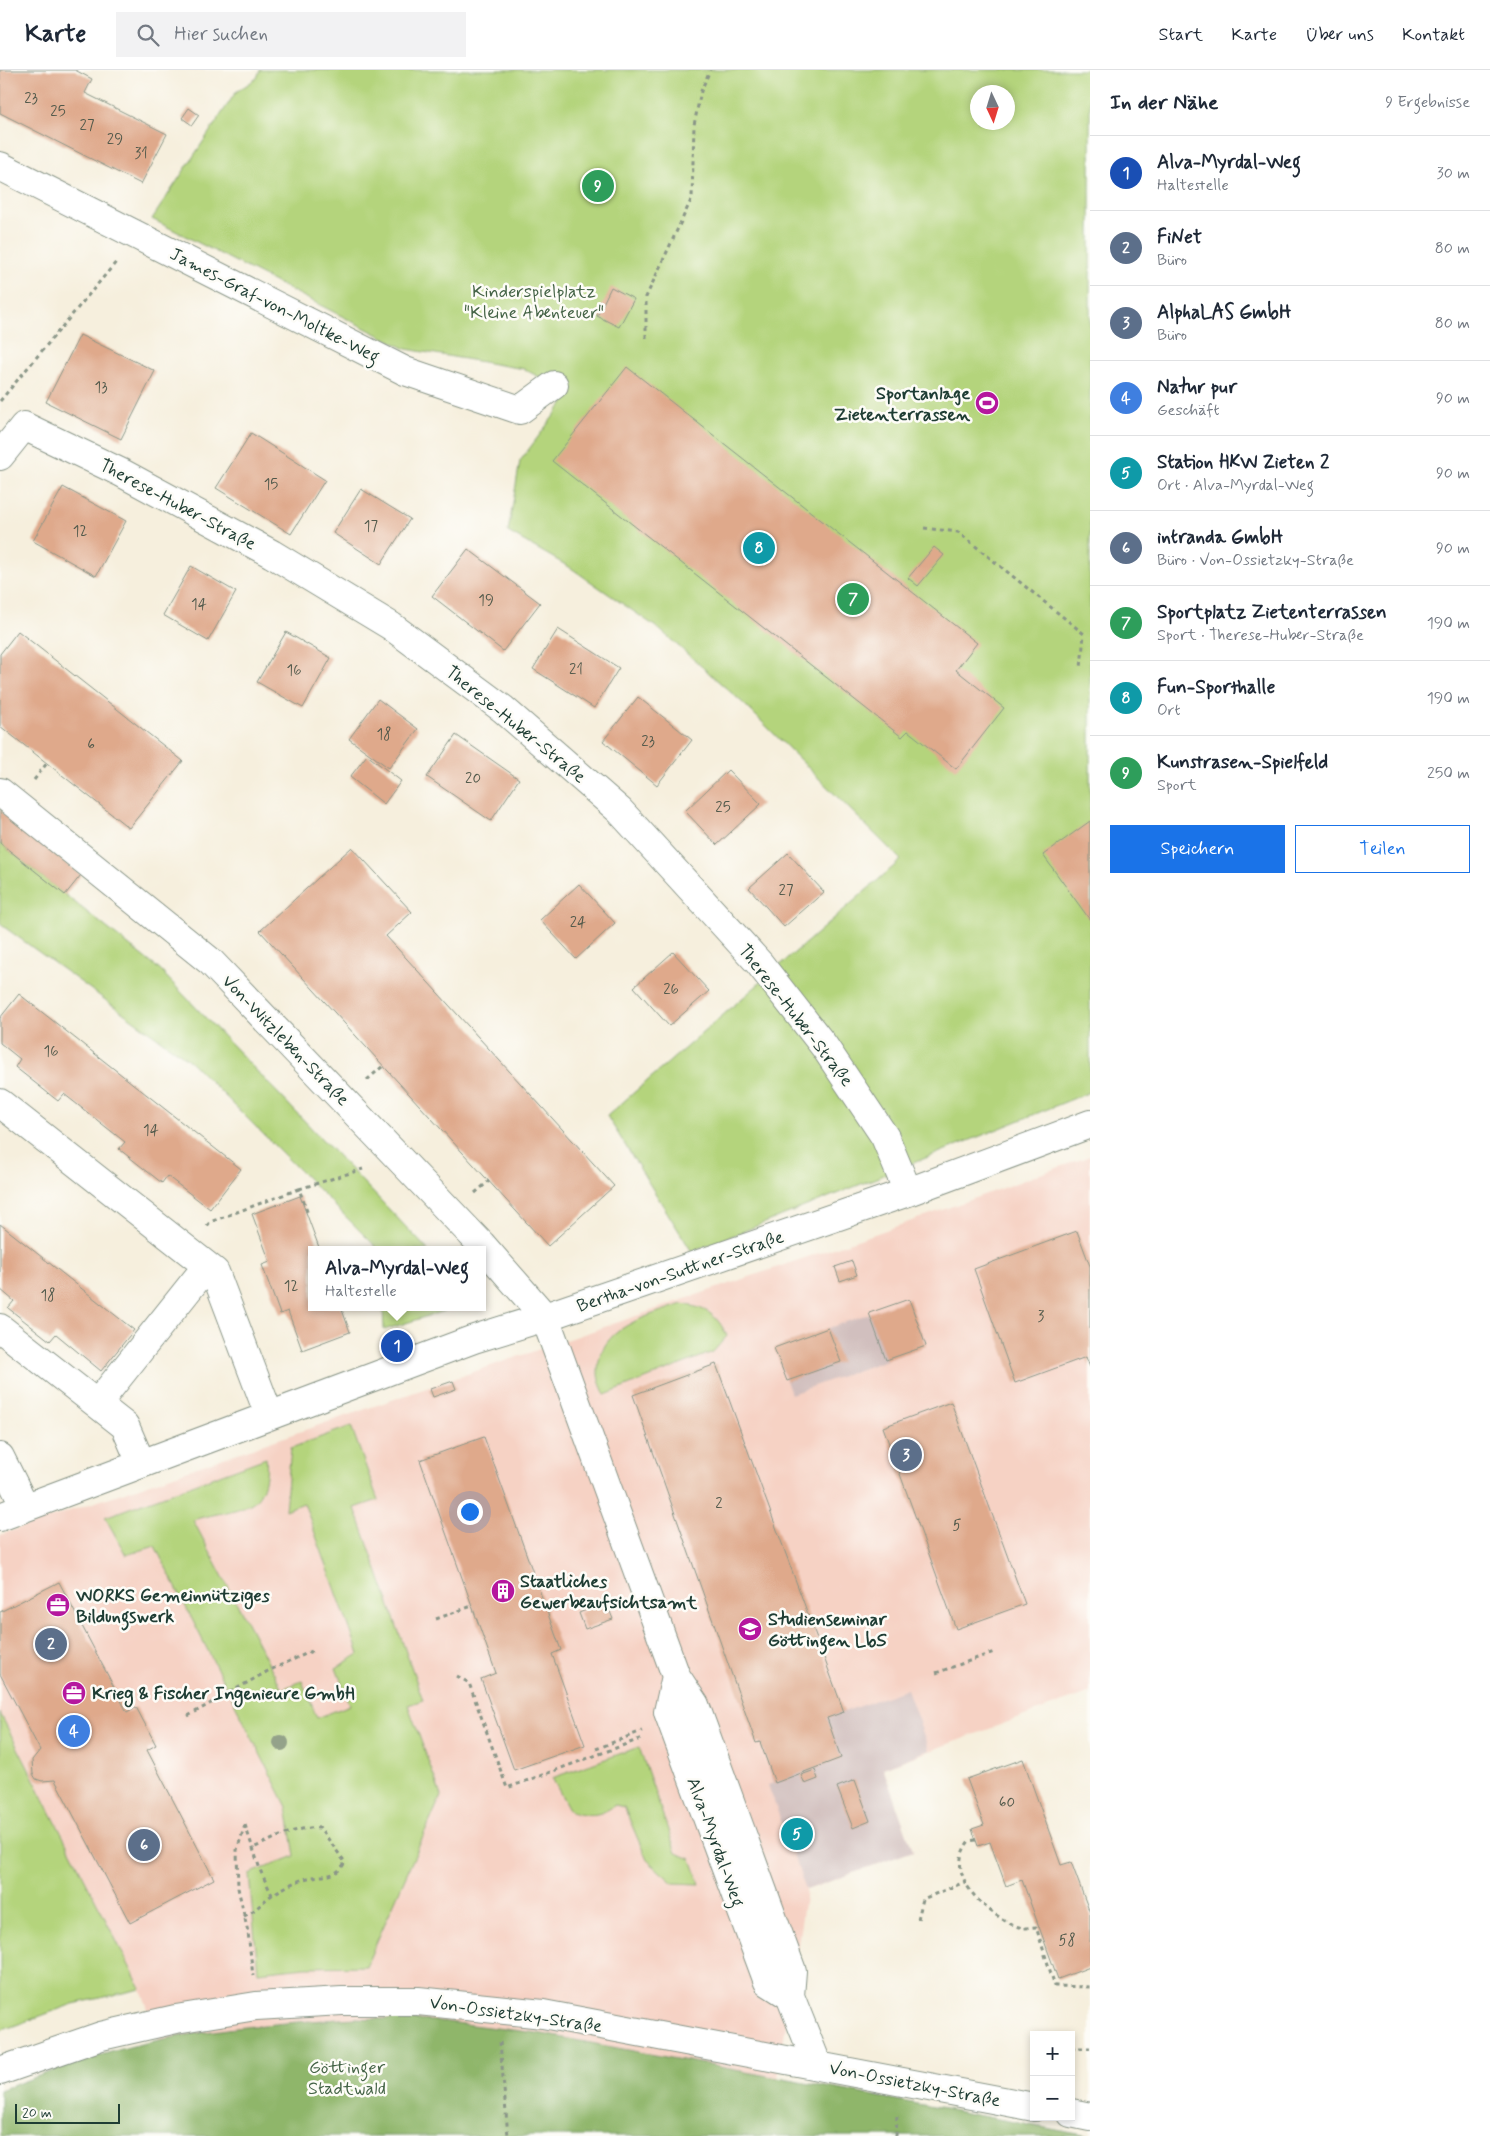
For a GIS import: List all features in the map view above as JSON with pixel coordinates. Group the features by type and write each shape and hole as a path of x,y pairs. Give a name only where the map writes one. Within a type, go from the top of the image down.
{"street":[{"name":"James-Graf-von-Moltke-Weg","path":"0,166 405,371 520,410 554,385"},
{"name":"Therese-Huber-Straße","path":"0,456 24,426 122,473 272,554 383,621 503,708 620,811 759,963 824,1046 885,1136 908,1192"},
{"name":"Von-Witzleben-Straße","path":"0,792 211,962 482,1246"},
{"path":"0,1103 215,1272 269,1415"},
{"name":"Bertha-von-Suttner-Straße","path":"0,1517 474,1339 545,1317 908,1192 1090,1124"},
{"name":"Von-Witzleben-Straße","path":"486,1250 545,1317"},
{"path":"97,1404 198,1259"},
{"name":"Alva-Myrdal-Weg","path":"545,1317 676,1676 695,1705 792,1971 790,1996 818,2066"},
{"path":"0,1328 125,1426 141,1463"},
{"path":"0,1457 25,1507"},
{"name":"Alva-Myrdal-Weg","path":"676,1676 668,1712 671,1721 768,1982 790,1996"},
{"name":"Von-Ossietzky-Straße","path":"0,2071 101,2036 176,2019 256,2006 342,2001 418,2001 543,2014 1030,2105"},
{"path":"1075,2114 1090,2117"}],"path":[{"path":"646,338 646,297 692,198 694,125 701,91 710,70"},
{"path":"0,401 102,280"},
{"path":"924,528 958,532 1084,634 1082,668"},
{"path":"198,1259 210,1222 300,1189 351,1173"},
{"path":"300,1189 308,1214"},
{"path":"436,1619 472,1606"},
{"path":"188,1716 268,1671 312,1651"},
{"path":"936,1672 994,1652"},
{"path":"457,1676 469,1683 507,1788 636,1742"},
{"path":"596,1748 671,1721"},
{"path":"252,1972 238,1888 237,1850 245,1825 272,1895"},
{"path":"244,1916 255,1911 272,1895 305,1879 335,1875 341,1870 345,1862 320,1828 310,1827 291,1832 253,1848"},
{"path":"976,1840 969,1841 963,1848 960,1858 960,1868 973,1896 1007,1922 1023,1928 1036,1927 1055,1986 1090,1987"},
{"path":"918,1919 923,1899 965,1882"},
{"path":"498,2008 508,2136"},
{"path":"1075,2048 1090,2048"}],"shaded area":[{"path":"1090,1156 1090,1692 883,1768 913,1851 806,1890 778,2078 537,2033 439,2021 356,2018 277,2023 159,2040 141,1989 0,1713 0,1535 909,1222"},
{"path":"909,1299 926,1346 791,1394 774,1348"},
{"path":"907,1689 929,1750 883,1768 913,1851 806,1890 768,1785 774,1783 760,1742"}],"green space":[{"name":"Kinderspielplatz \"Kleine Abenteuer\"","path":"260,70 1090,70 1090,1092 692,1252 607,1116 901,860 743,703 659,629 571,568 508,532 520,461 568,397 554,385 524,369 406,349 152,219 236,92 257,78"},
{"path":"0,843 160,970 424,1246 375,1246 190,1061 0,924"},
{"path":"682,1304 710,1313 719,1322 727,1336 713,1352 605,1395 598,1373 600,1357 606,1344 626,1326"},
{"path":"383,1311 443,1311 384,1330"},
{"path":"351,1426 378,1500 355,1508 423,1700 408,1705 441,1796 366,1966 305,1967 258,1972 249,1874 295,1856 287,1807 155,1546 126,1555 105,1517 266,1458 264,1484 259,1496 255,1500 236,1509 193,1520 282,1689 302,1681 317,1718 350,1705 336,1668 359,1654 304,1503 285,1510 291,1448"},
{"path":"0,1713 141,1989 73,2004 0,2031"},
{"path":"639,1747 676,1853 691,1859 700,1884 673,1883 647,1860 624,1807 615,1805 604,1812 594,1814 570,1811 552,1778"},
{"name":"Göttinger Stadtwald","path":"356,2018 439,2021 537,2033 1089,2136 0,2136 0,2090 79,2062 119,2050 183,2035 307,2021"}],"building":[{"path":"0,70 75,70 92,79 85,93 167,134 141,184 0,113"},
{"path":"189,108 199,115 192,125 182,118"},
{"path":"611,287 634,299 619,327 597,316"},
{"path":"80,335 155,371 121,439 46,402"},
{"path":"627,367 977,643 956,670 1004,708 956,769 908,731 902,737 552,461"},
{"path":"251,433 325,480 291,534 216,488"},
{"path":"63,487 126,521 96,576 33,541"},
{"path":"361,489 410,519 381,564 333,533"},
{"path":"934,547 944,555 918,586 908,578"},
{"path":"468,549 540,603 503,651 432,596"},
{"path":"191,566 236,592 208,641 163,615"},
{"path":"558,629 619,668 594,708 533,669"},
{"path":"18,631 183,761 129,828 0,726 0,654"},
{"path":"286,632 331,658 303,708 257,682"},
{"path":"638,697 692,740 657,785 603,741"},
{"path":"378,699 418,729 389,768 349,739"},
{"path":"456,735 519,779 491,821 427,777"},
{"path":"367,755 401,781 384,804 350,777"},
{"path":"728,770 761,804 717,845 685,811"},
{"path":"0,810 81,875 65,895 0,843"},
{"path":"1090,821 1090,920 1043,855"},
{"path":"352,847 412,912 386,936 614,1186 548,1246 260,931"},
{"path":"788,853 824,892 784,927 749,888"},
{"path":"579,884 615,923 576,959 540,920"},
{"path":"673,952 709,991 669,1026 634,987"},
{"path":"19,994 241,1169 210,1209 167,1176 162,1183 119,1149 125,1142 64,1094 58,1101 15,1067 20,1059 0,1043 0,1018"},
{"path":"300,1196 319,1246 308,1246 308,1311 342,1311 350,1332 302,1350 288,1311 280,1314 262,1265 270,1262 252,1214"},
{"path":"0,1224 134,1330 101,1371 56,1334 50,1341 8,1308 14,1301 0,1289"},
{"path":"1077,1231 1090,1266 1090,1367 1086,1357 1015,1383 974,1269"},
{"path":"852,1261 857,1275 840,1281 835,1267"},
{"path":"909,1299 926,1346 886,1360 869,1313"},
{"path":"828,1328 841,1362 787,1381 774,1348"},
{"path":"716,1364 844,1712 827,1718 841,1758 775,1783 760,1742 756,1743 633,1395"},
{"path":"453,1381 456,1389 433,1397 430,1389"},
{"path":"951,1402 1025,1604 956,1629 883,1427"},
{"name":"Staatliches Gewerbeaufsichtsamt","path":"484,1437 561,1650 552,1654 585,1745 514,1770 481,1679 496,1673 420,1460"},
{"path":"59,1582 127,1712 136,1707 156,1745 147,1750 214,1879 130,1923 55,1780 42,1781 36,1779 33,1774 32,1760 40,1750 0,1674 0,1612"},
{"path":"606,1602 613,1619 585,1629 579,1613"},
{"path":"1023,1759 1061,1865 1071,1862 1090,1913 1090,1967 1058,1979 1022,1880 1006,1886 990,1842 978,1846 972,1829 984,1825 967,1779"},
{"path":"815,1770 818,1779 805,1784 801,1775"},
{"path":"855,1780 870,1821 853,1828 837,1787"},
{"path":"799,1826 804,1839 795,1842 790,1829"}],"place":[{"name":"Kunstrasen-Spielfeld","path":"598,186"},
{"name":"Sportanlage Zietenterrassen","path":"987,403"},
{"name":"Fun-Sporthalle","path":"759,548"},
{"name":"Sportplatz Zietenterrassen","path":"853,599"},
{"name":"Alva-Myrdal-Weg","path":"397,1346"},
{"name":"AlphaLAS GmbH","path":"906,1455"},
{"name":"Staatliches Gewerbeaufsichtsamt","path":"503,1591"},
{"name":"WORKS Gemeinnütziges Bildungswerk","path":"58,1605"},
{"name":"Studienseminar Göttingen LbS","path":"750,1629"},
{"name":"FiNet","path":"51,1644"},
{"name":"Krieg & Fischer Ingenieure GmbH","path":"74,1693"},
{"name":"Natur pur","path":"74,1731"},
{"name":"Station HKW Zieten 2","path":"797,1834"},
{"name":"intranda GmbH","path":"144,1845"}]}
